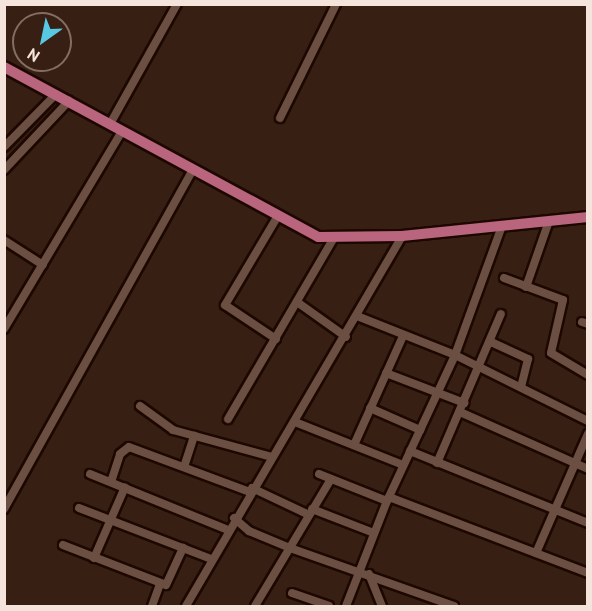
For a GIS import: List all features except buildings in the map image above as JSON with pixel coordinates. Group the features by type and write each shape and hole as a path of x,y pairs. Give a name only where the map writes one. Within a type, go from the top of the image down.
{"main road":[{"path":"4,67 69,101 276,219 333,239 402,236 588,217"}],"street":[{"path":"110,124 177,4"},
{"path":"279,118 336,4"},
{"path":"4,147 56,94"},
{"path":"4,170 69,101"},
{"path":"5,329 122,131"},
{"path":"4,509 192,171"},
{"path":"276,219 225,305 276,339"},
{"path":"526,286 549,221"},
{"path":"346,606 388,499 456,355 502,226"},
{"path":"186,606 234,518 346,337 402,236"},
{"path":"228,419 333,239"},
{"path":"4,240 43,265"},
{"path":"504,278 563,300 551,353 588,375"},
{"path":"297,302 346,337"},
{"path":"437,463 481,368 501,314"},
{"path":"357,316 456,355 588,421"},
{"path":"354,445 403,336"},
{"path":"491,342 528,359 521,387"},
{"path":"386,373 464,403"},
{"path":"140,406 167,427 272,457"},
{"path":"370,408 420,430"},
{"path":"460,412 588,469"},
{"path":"294,422 403,465"},
{"path":"536,553 573,463 588,434"},
{"path":"184,467 194,436"},
{"path":"111,482 126,448 374,533"},
{"path":"410,452 588,522"},
{"path":"90,474 228,530"},
{"path":"319,474 588,573"},
{"path":"255,606 331,479"},
{"path":"94,558 125,487"},
{"path":"80,508 211,559"},
{"path":"234,518 249,531 454,606"},
{"path":"63,545 160,584 168,584 183,548"},
{"path":"369,574 382,606"},
{"path":"152,606 160,584"},
{"path":"292,593 329,606"},
{"path":"422,606 425,597"}]}
